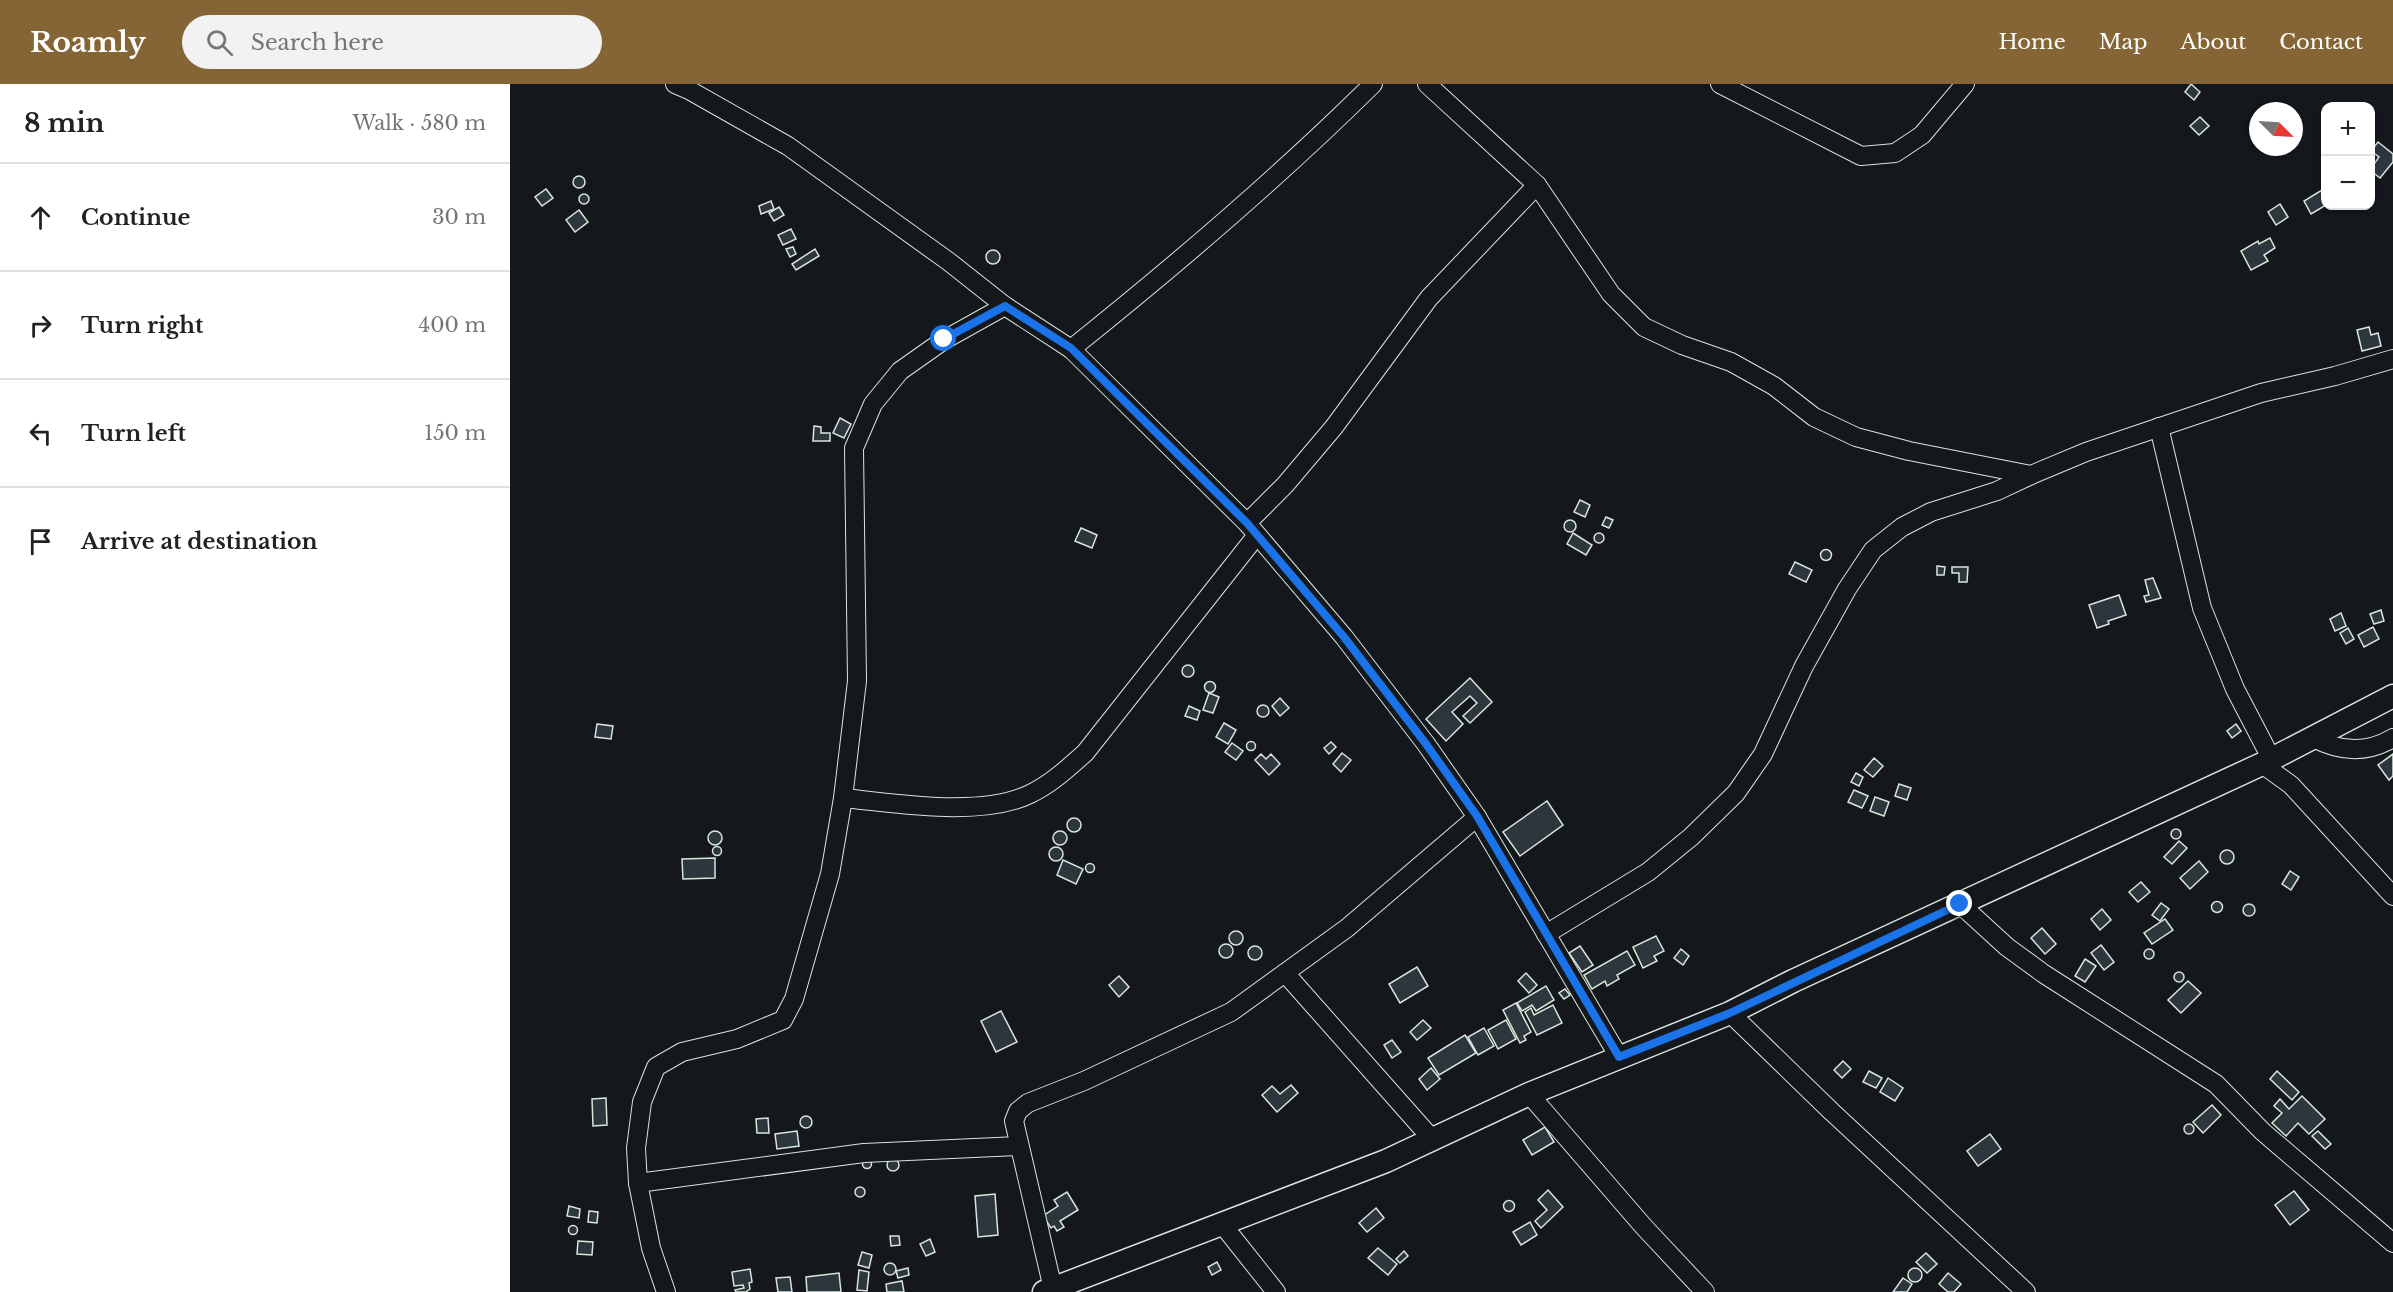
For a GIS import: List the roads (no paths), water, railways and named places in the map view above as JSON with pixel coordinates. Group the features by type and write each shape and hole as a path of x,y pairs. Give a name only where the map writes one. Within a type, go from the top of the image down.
{"main road":[{"path":"1048,1290 1386,1161 1529,1094 1730,1013 1803,976 2267,761 2393,696"}],"street":[{"path":"675,84 788,146 948,261 1005,306 1071,348 1252,529 1344,637 1426,744 1477,816 1619,1057"},
{"path":"1071,348 1153,283 1245,204 1373,84"},
{"path":"1427,84 1537,185 1611,294 1644,327 1683,345 1731,362 1774,386 1814,417 1856,437 1909,451 2031,475"},
{"path":"1720,84 1861,156 1895,153 1922,135 1965,84"},
{"path":"843,798 921,806 990,807 1029,795 1057,777 1085,753 1285,485 1335,427 1429,298 1537,185"},
{"path":"666,1292 651,1248 638,1184 636,1148 642,1102 656,1067 682,1052 737,1040 765,1030 783,1020 794,999 830,874 843,798 857,681 854,448 873,404 900,371 944,339 1005,306"},
{"path":"1546,934 1648,872 1691,837 1736,793 1763,754 1810,656 1847,589 1873,550 1902,526 1931,512 1997,491 2086,452 2159,427 2261,393 2335,376 2393,359"},
{"path":"2159,427 2202,608 2267,761 2291,784 2393,896"},
{"path":"2312,737 2331,746 2356,751 2393,738"},
{"path":"1048,1290 1014,1121 1018,1111 1028,1103 1084,1081 1231,1012 1347,928 1477,816"},
{"path":"1960,904 2007,947 2044,974 2216,1084 2263,1132 2393,1243"},
{"path":"1285,973 1432,1139"},
{"path":"1730,1013 1832,1112 2026,1292"},
{"path":"1529,1094 1644,1227 1705,1292"},
{"path":"638,1184 864,1153 1019,1146"},
{"path":"1222,1224 1276,1292"}]}
